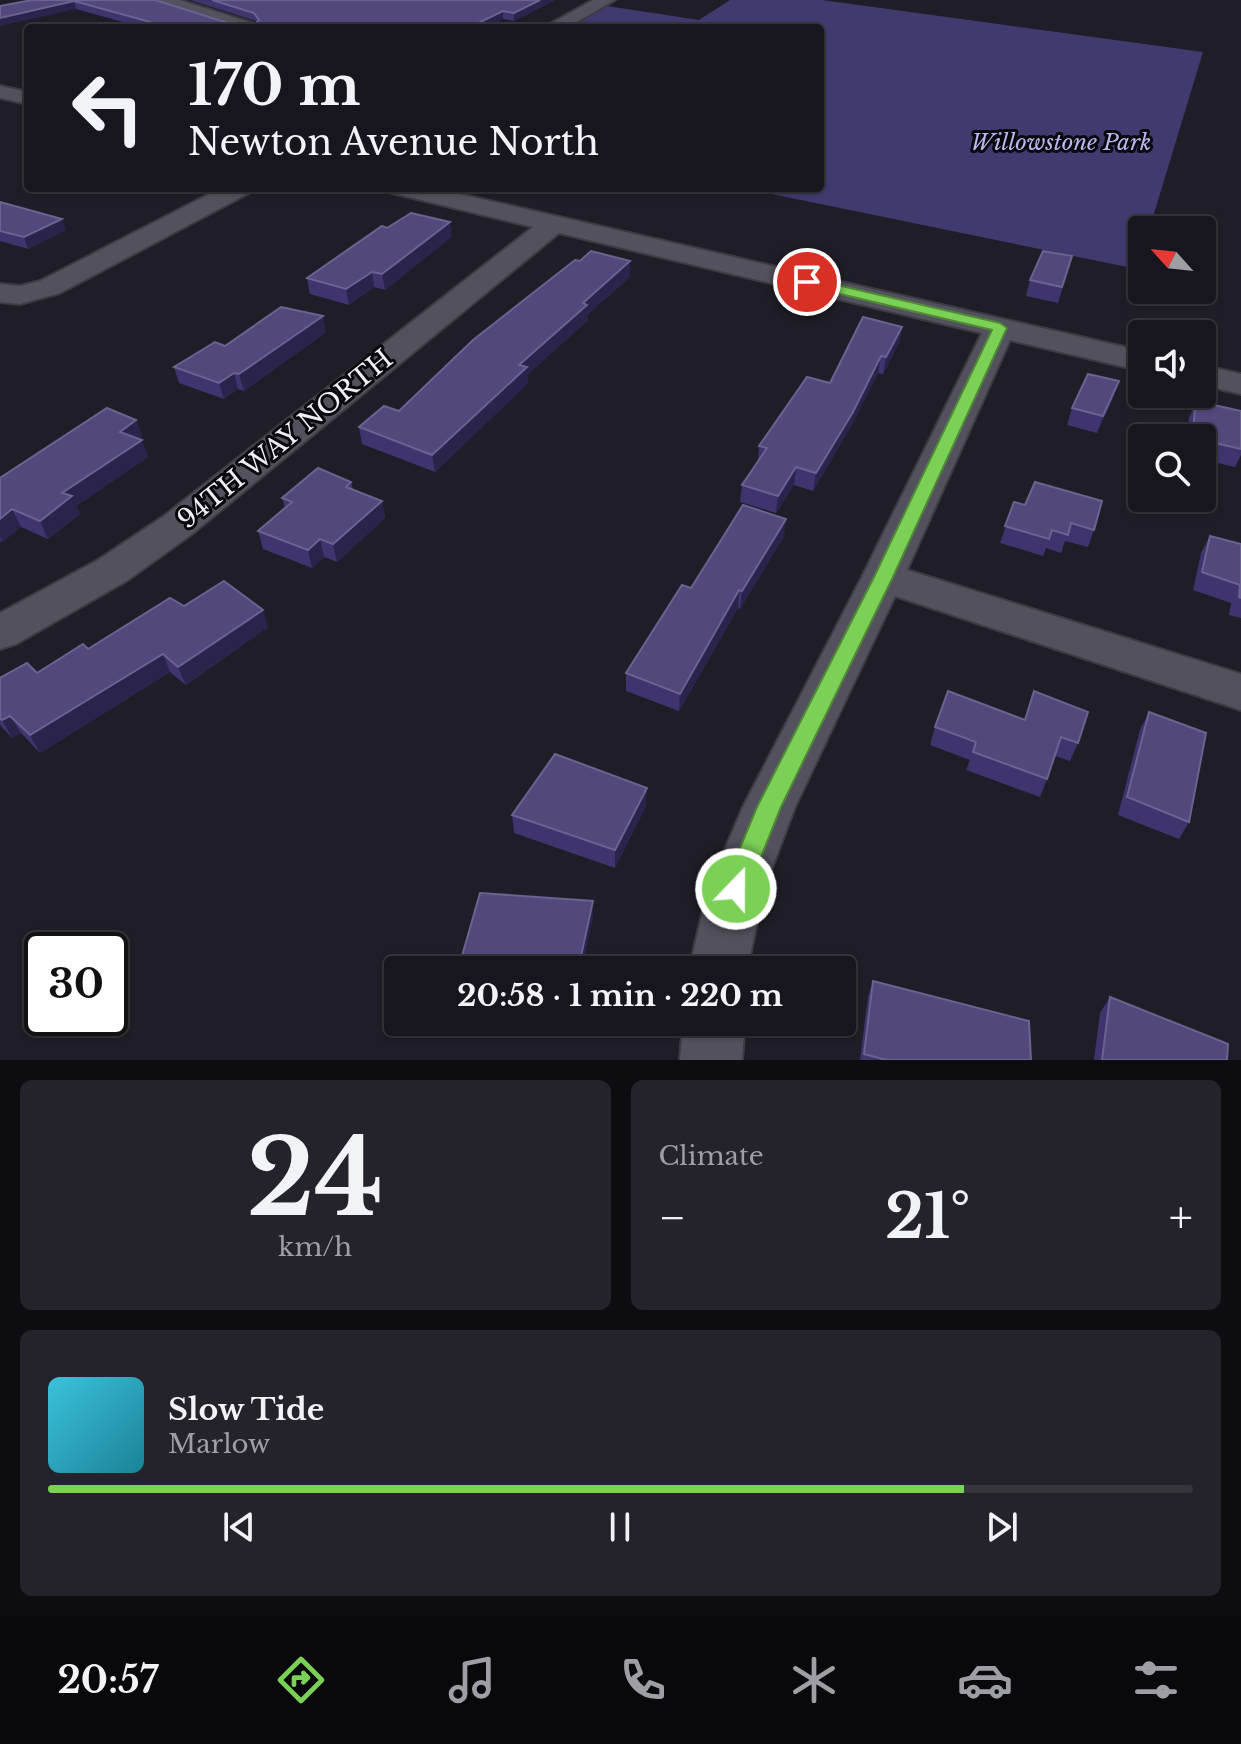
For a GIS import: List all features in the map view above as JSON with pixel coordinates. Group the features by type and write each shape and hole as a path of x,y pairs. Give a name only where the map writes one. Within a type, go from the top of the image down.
{"street":[{"path":"162,0 237,24"},
{"path":"565,4 598,4"},
{"path":"560,24 598,4"},
{"path":"0,92 24,97"},
{"path":"10,294 50,287 232,192"},
{"path":"419,192 1128,358"},
{"name":"94TH WAY NORTH","path":"0,633 113,570 178,525 555,223"},
{"path":"721,956 736,889 769,807 883,577 1000,328"},
{"path":"1216,378 1241,384"},
{"path":"883,577 1241,692"},
{"path":"711,1060 713,1036"}],"green space":[{"name":"Willowstone Park","path":"730,0 822,0 1203,52 1153,216 1128,216 1128,267 762,192 824,192 824,24 572,24 607,6 699,20"}],"building":[{"path":"32,0 155,0 228,23 256,23 259,20 254,13 212,0 540,0 514,13 503,11 476,24 157,24 74,1 0,18 0,6"},
{"path":"0,202 62,219 24,237 0,231"},
{"path":"411,213 450,222 382,274 372,272 346,289 307,278 382,226 387,228"},
{"path":"591,251 630,261 583,303 587,305 519,365 527,367 432,455 359,427 384,406 399,411 473,340 575,260 580,261"},
{"path":"1043,251 1072,256 1062,287 1030,280"},
{"path":"281,307 323,316 239,374 234,373 219,383 174,367 215,342 225,346"},
{"path":"863,317 902,327 886,357 881,356 853,412 816,473 796,467 778,496 742,485 767,448 759,446 807,377 830,383"},
{"path":"1088,374 1119,381 1103,416 1072,408"},
{"path":"1216,405 1241,411 1241,449 1216,443 1216,424 1194,424 1195,408 1216,408"},
{"path":"107,408 136,420 120,432 142,440 62,493 72,496 40,521 12,509 0,519 0,478"},
{"path":"318,468 351,482 346,487 382,501 333,544 320,539 308,550 258,531 292,502 282,498"},
{"path":"1035,482 1102,501 1094,530 1071,523 1068,535 1052,530 1049,539 1005,526 1014,502 1025,505"},
{"path":"743,505 786,519 742,591 739,590 680,694 626,673 682,585 691,588"},
{"path":"1210,536 1241,544 1241,598 1240,585 1202,572"},
{"path":"224,581 263,610 178,667 163,654 30,735 10,716 0,718 0,678 27,663 37,673 83,644 88,649 170,598 184,606"},
{"path":"948,691 1025,720 1034,691 1088,712 1078,743 1061,737 1047,779 973,752 976,742 935,727"},
{"path":"1149,712 1206,733 1189,822 1127,797"},
{"path":"555,754 647,788 615,850 512,815"},
{"path":"480,893 593,901 581,956 462,956"},
{"path":"873,981 1029,1021 1031,1060 886,1060 864,1054"},
{"path":"1110,997 1228,1044 1227,1060 1102,1060"}],"route":[{"path":"736,889 769,807 883,577 1000,328 807,282"}]}
